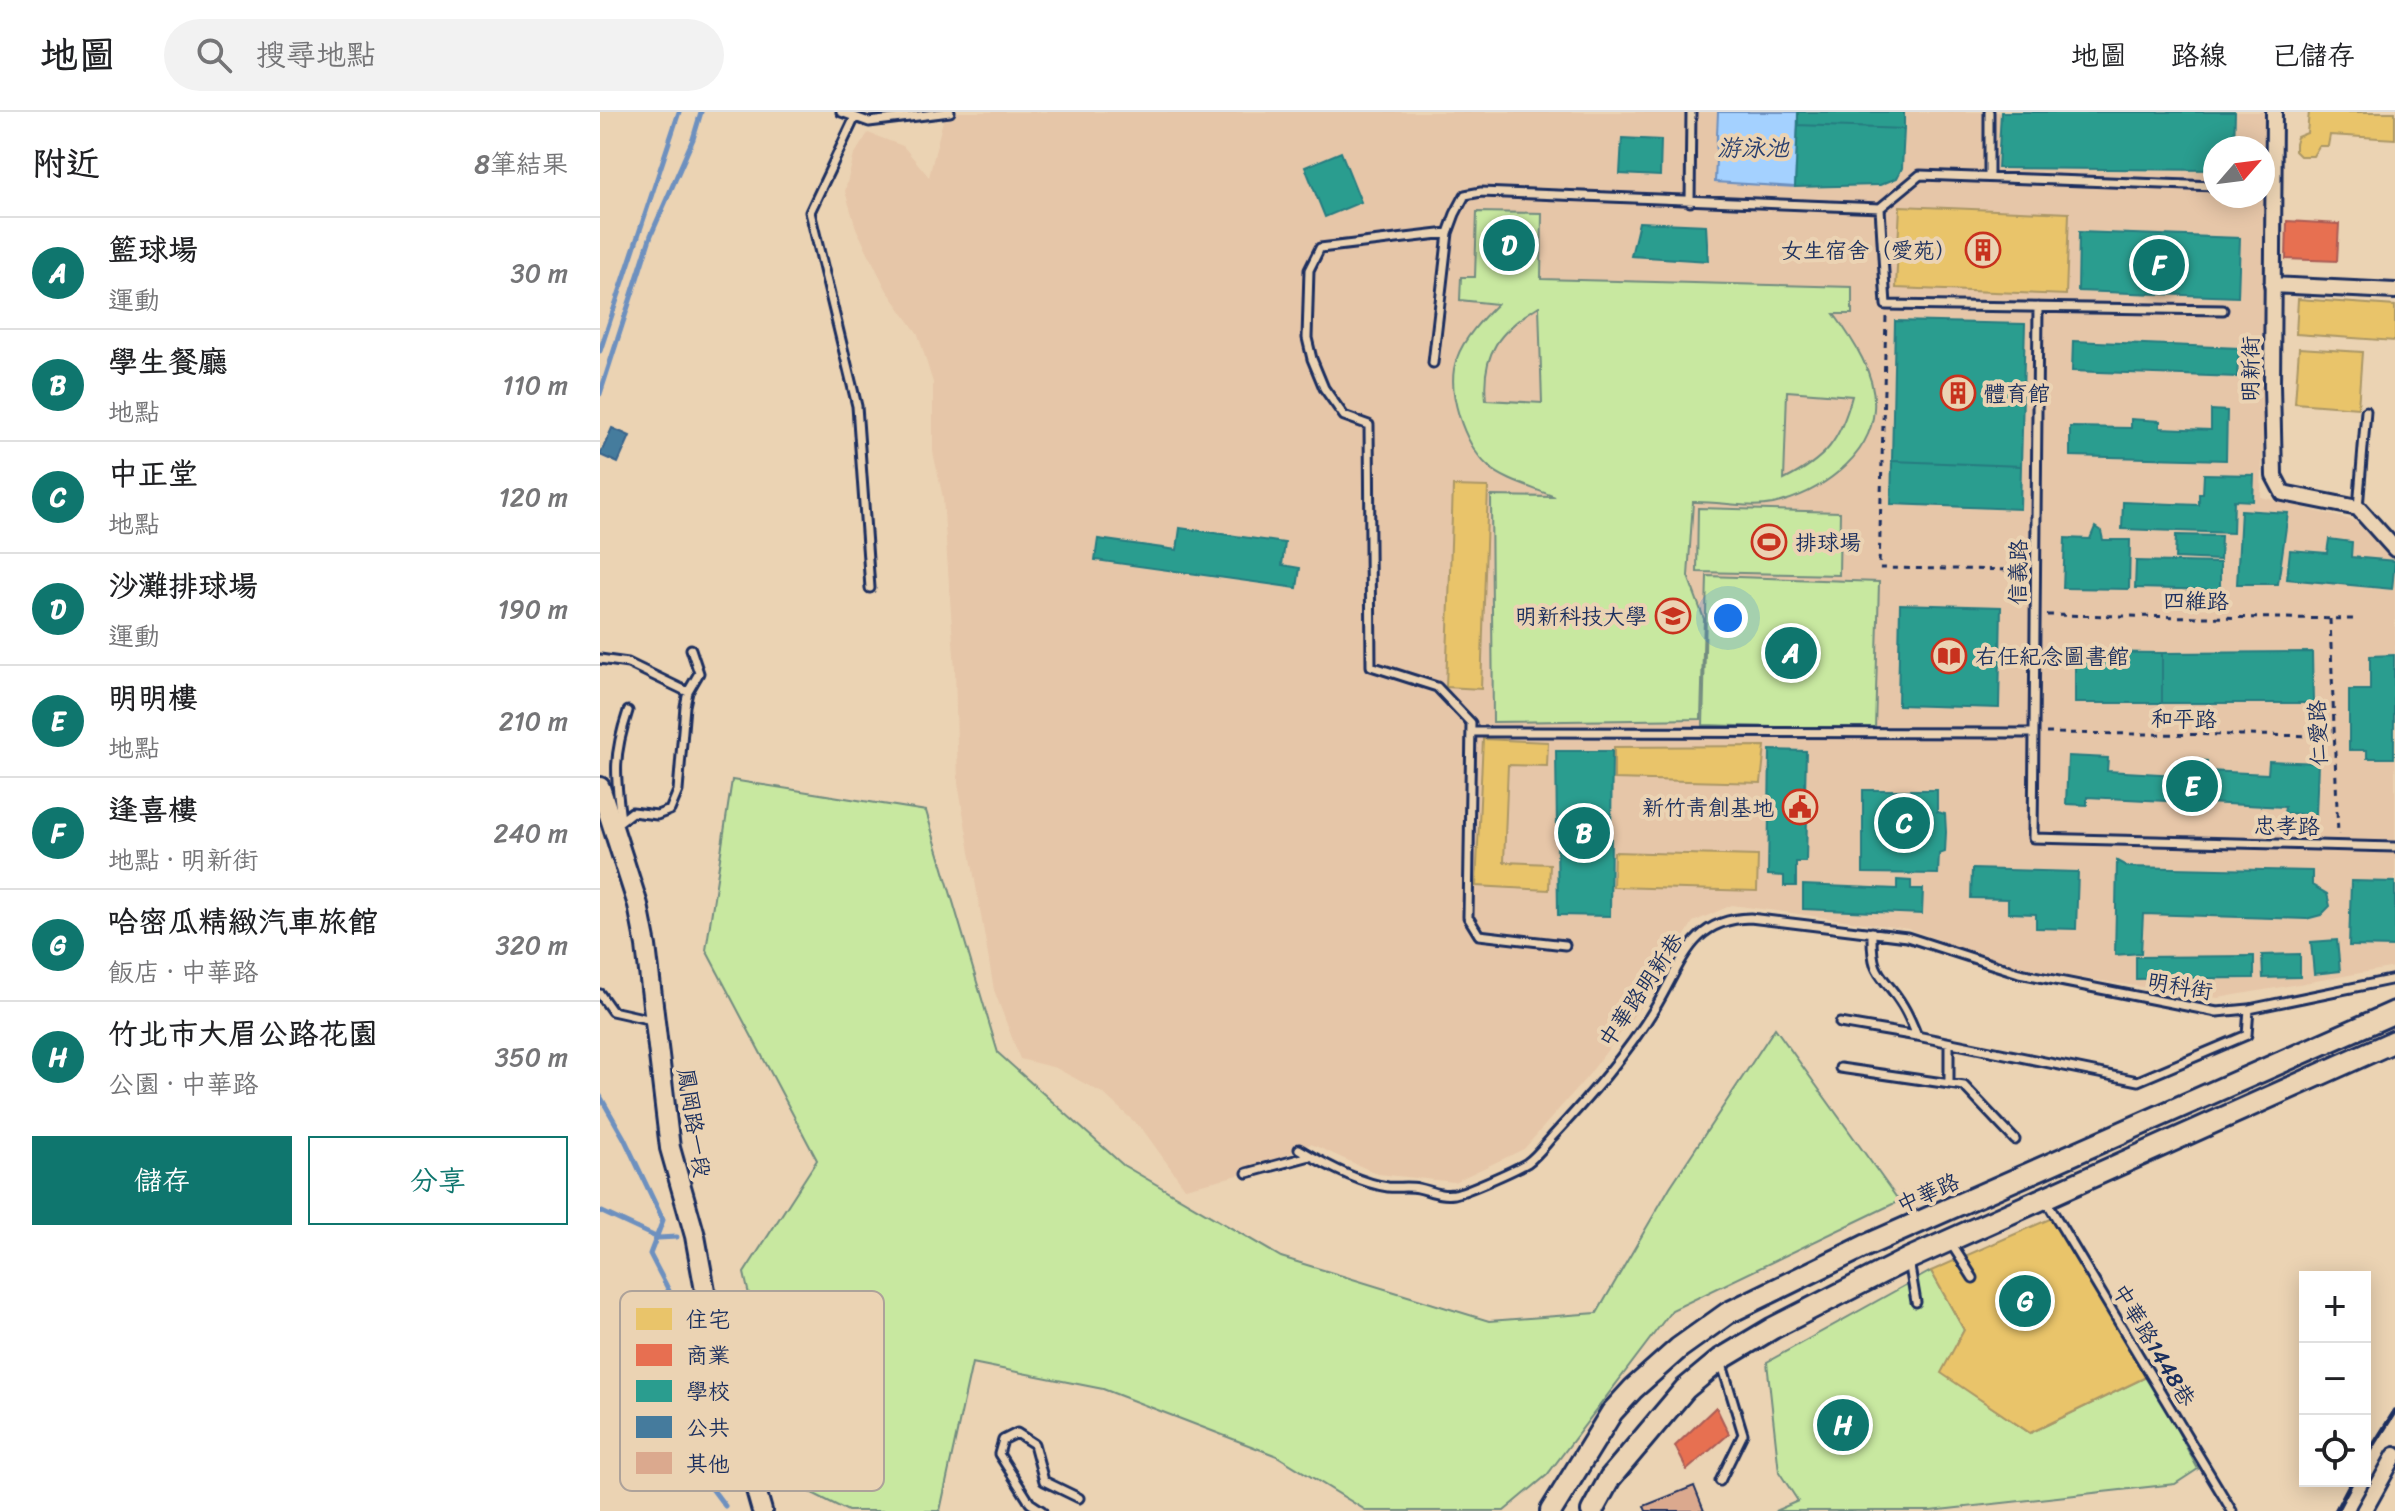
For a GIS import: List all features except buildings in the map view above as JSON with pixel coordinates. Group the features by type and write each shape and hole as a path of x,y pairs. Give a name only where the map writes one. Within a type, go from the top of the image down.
{"main road":[{"name":"中華路","path":"1551,1511 1612,1412 1679,1348 1728,1313 1865,1246 2395,1012"},
{"path":"1592,1511 1610,1478 1674,1401 1721,1359 1773,1328 1948,1240 2395,1041"}],"street":[{"name":"明新街","path":"2272,136 2274,112"},
{"name":"明新街","path":"2269,208 2274,476 2283,493 2358,508"},
{"path":"2272,285 2395,291"},
{"path":"2358,508 2395,549"},
{"name":"鳳岡路一段","path":"600,787 617,824 638,905 646,946 670,1148 695,1236 705,1291"},
{"path":"2364,1511 2395,1455"},
{"name":"鳳岡路一段","path":"756,1491 762,1511"}],"lane":[{"path":"841,112 869,122 950,112"},
{"path":"1690,202 1691,112"},
{"path":"1989,112 1989,177"},
{"path":"855,117 810,212 857,406 870,588"},
{"path":"1433,363 1448,233 1465,195 1481,192 1880,208 1920,175 2203,186"},
{"path":"1880,208 1886,305 2223,310"},
{"path":"1448,233 1320,248 1309,270 1307,338 1324,388 1344,416 1369,425 1371,666 1437,687 1471,723 1468,917 1479,935 1565,945"},
{"name":"信義路","path":"2033,838 2038,307"},
{"path":"2358,508 2366,411"},
{"path":"617,824 632,812 657,815 670,810 678,791 688,692 699,673 691,649"},
{"path":"600,659 628,663 688,692"},
{"path":"617,824 615,759 617,742 628,711"},
{"path":"1471,732 2034,733"},
{"name":"忠孝路","path":"2033,838 2395,847"},
{"name":"中華路明新巷","path":"1299,1149 1336,1171 1370,1183 1421,1188 1442,1195 1457,1194 1528,1163 1580,1106 1654,1010 1687,951 1702,933 1717,923 1731,918 1750,918 1872,932"},
{"path":"1872,932 1871,957 1880,978 1902,1004 1917,1036"},
{"name":"明科街","path":"1872,932 1907,937 2019,973 2063,982 2217,1012 2249,1009"},
{"path":"1840,1023 2138,1081 2247,1035 2249,1009 2395,979"},
{"path":"600,994 612,1011 654,1021"},
{"path":"1949,1043 1949,1083"},
{"path":"1840,1068 1964,1086 2015,1140"},
{"path":"1247,1173 1310,1156"},
{"name":"中華路1448巷","path":"2044,1197 2232,1511"},
{"path":"1948,1240 1973,1278"},
{"path":"1908,1259 1916,1302"},
{"path":"1720,1481 1743,1434 1721,1359"},
{"path":"1042,1511 1030,1503 999,1454 1003,1440 1017,1433 1034,1444 1044,1481 1079,1498"}],"path":[{"path":"1886,305 1879,568 2036,570"},
{"name":"四維路","path":"2035,615 2356,619"},
{"name":"仁愛路","path":"2330,619 2338,845"},
{"name":"和平路","path":"2034,733 2334,736"}],"shaded area":[{"name":"明新科技大學","path":"945,112 2273,112 2272,136 2203,136 2203,208 2270,208 2261,497 2355,521 2395,562 2395,967 2218,998 2019,969 1909,929 1732,905 1693,922 1648,997 1587,1077 1524,1149 1454,1182 1378,1174 1311,1144 1247,1173 1185,1188 1143,1130 1104,1094 1056,1068 1020,1059 994,990 958,783 955,670 943,498 933,452 933,383 918,334 886,289 856,228 845,191 854,155 868,133 903,146 929,177"}],"green space":[{"path":"1477,212 1542,213 1541,279 1852,287 1852,314 1834,314 1856,347 1872,383 1874,409 1871,427 1863,444 1839,472 1790,499 1753,506 1693,502 1688,576 1704,619 1701,719 1493,722 1491,496 1555,497 1511,480 1488,466 1464,431 1453,385 1457,358 1469,336 1497,304 1460,300 1461,277 1475,277","holes":["1539,306 1542,403 1486,400 1487,369 1496,344 1514,324","1787,391 1852,396 1842,425 1829,447 1811,464 1784,480"]},
{"name":"排球場","path":"1698,508 1840,512 1839,575 1697,572"},
{"path":"1707,576 1879,582 1875,730 1703,725"},
{"path":"732,780 926,811 998,1053 1123,1165 1281,1257 1489,1321 1597,1313 1670,1187 1775,1028 1899,1201 1672,1310 1547,1475 1504,1511 1367,1511 1277,1456 1103,1389 972,1363 940,1511 848,1511 808,1491 884,1491 884,1291 748,1291 744,1273 817,1160 706,950"},
{"path":"1931,1271 1964,1330 1942,1373 2030,1433 2148,1376 2198,1469 2175,1484 1930,1511 1775,1511 1798,1501 1779,1472 1767,1362"}],"water":[{"name":"游泳池","path":"1718,112 1798,112 1795,187 1715,182"}],"waterway":[{"path":"600,351 679,112"},
{"path":"600,394 651,235 693,139 701,112"},
{"path":"600,1096 663,1220 650,1254 669,1291"},
{"path":"600,1211 658,1238 677,1237"},
{"path":"714,1491 725,1506"}],"railway":[{"path":"2371,1449 2395,1411"},
{"path":"2336,1511 2349,1487"}],"place":[{"name":"沙灘排球場","path":"1509,245"},
{"name":"女生宿舍（愛苑）","path":"1983,250"},
{"name":"逢喜樓","path":"2159,265"},
{"name":"體育館","path":"1958,393"},
{"name":"排球場","path":"1769,542"},
{"name":"明新科技大學","path":"1673,616"},
{"name":"籃球場","path":"1791,653"},
{"name":"右任紀念圖書館","path":"1949,656"},
{"name":"明明樓","path":"2192,786"},
{"name":"新竹青創基地","path":"1800,807"},
{"name":"中正堂","path":"1904,823"},
{"name":"學生餐廳","path":"1584,833"},
{"name":"哈密瓜精緻汽車旅館","path":"2025,1301"},
{"name":"竹北市大眉公路花園","path":"1843,1425"}]}
